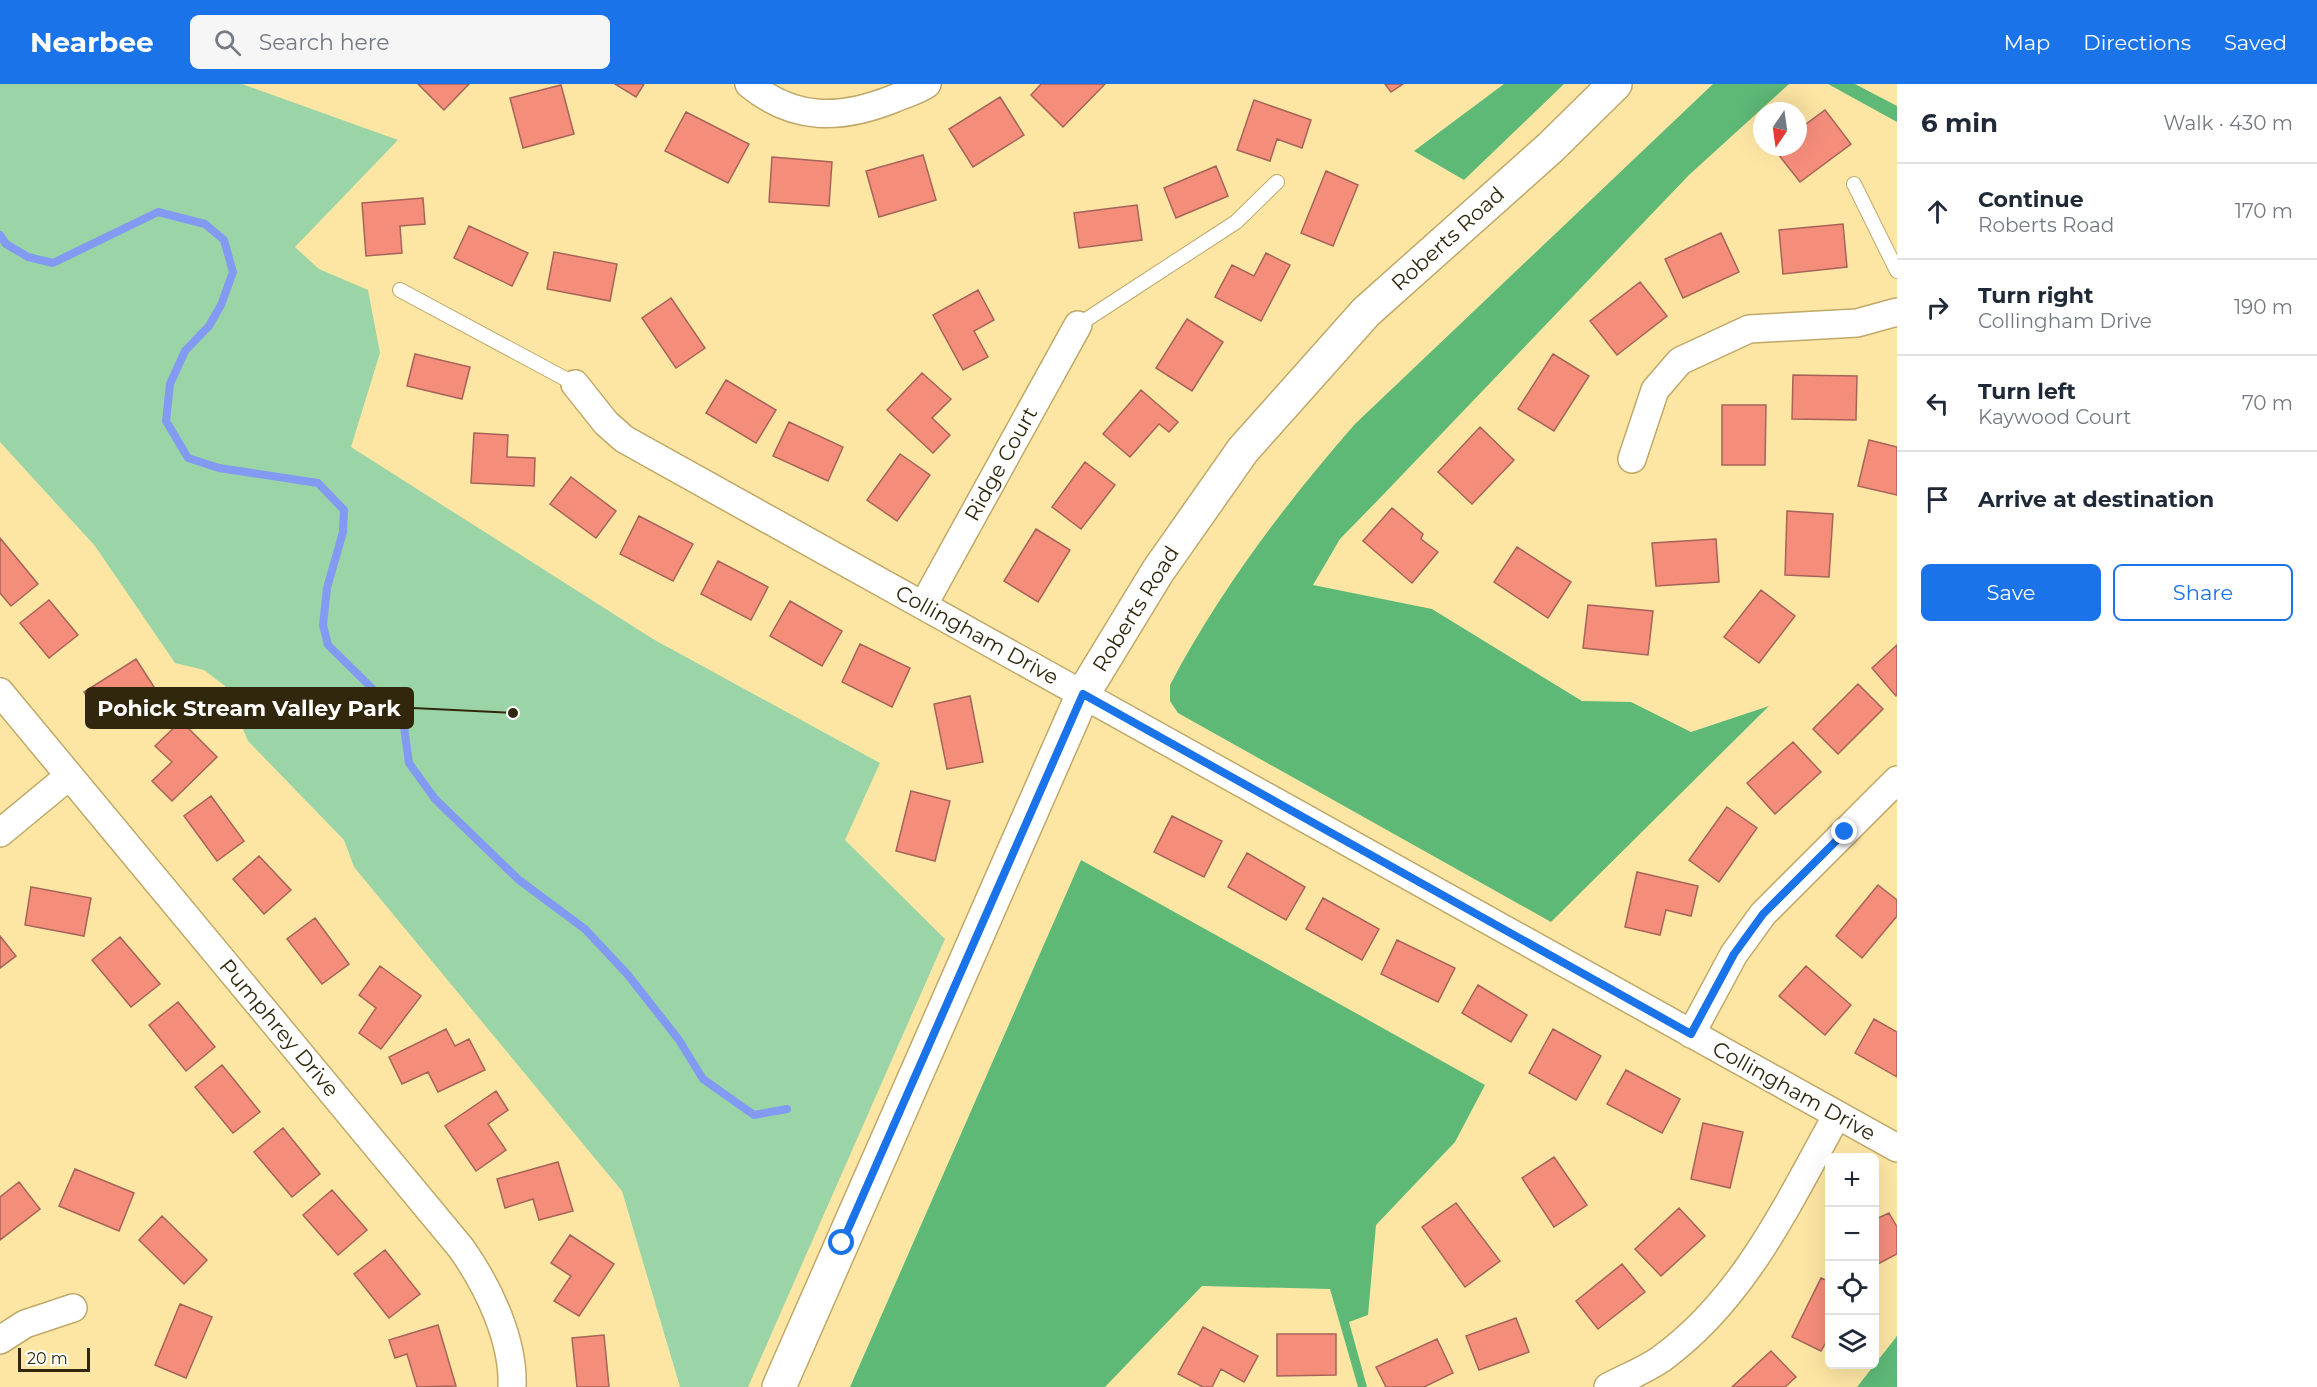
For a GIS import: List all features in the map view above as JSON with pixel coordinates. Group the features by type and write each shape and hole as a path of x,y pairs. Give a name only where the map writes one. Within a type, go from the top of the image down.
{"main road":[{"name":"Roberts Road","path":"779,1387 1083,694 1158,571 1243,450 1366,312 1551,147 1615,84"}],"street":[{"path":"749,84 766,98 795,110 827,115 868,108 927,84"},
{"path":"1632,459 1655,390 1680,362 1749,328 1857,323 1897,312"},
{"name":"Ridge Court","path":"924,604 1078,325"},
{"name":"Collingham Drive","path":"575,384 606,423 624,439 924,604 1897,1148"},
{"name":"Pumphrey Drive","path":"0,692 461,1248 479,1273 507,1345 512,1387"},
{"path":"0,833 69,776"},
{"path":"1691,1034 1734,954 1763,914 1897,780"},
{"path":"1608,1387 1659,1360 1723,1303 1767,1240 1837,1115"},
{"path":"0,1340 25,1324 73,1308"}],"lane":[{"path":"1078,325 1236,222 1277,182"},
{"path":"1854,184 1897,271"},
{"path":"400,290 575,384"}],"green space":[{"path":"0,84 242,84 398,140 295,247 319,269 368,290 380,353 351,447 653,639 880,763 845,840 945,939 748,1387 680,1387 622,1191 354,867 344,840 248,741 225,686 204,670 175,663 95,546 0,442"},
{"path":"1504,84 1564,84 1464,180 1414,151"},
{"path":"1713,84 1789,84 1769,102 1753,102 1753,117 1689,175 1340,539 1313,585 1432,609 1582,701 1631,702 1691,732 1769,706 1551,922 1178,713 1170,701 1170,685 1210,615 1232,582 1279,517 1355,424"},
{"path":"1828,84 1855,84 1897,106 1897,122"},
{"path":"1081,860 1485,1085 1455,1142 1376,1225 1368,1315 1349,1322 1367,1387 1358,1387 1330,1289 1202,1286 1105,1387 850,1387"},
{"path":"1897,1336 1897,1387 1857,1387 1871,1369 1879,1369 1879,1359"}],"building":[{"path":"418,84 469,84 444,110"},
{"path":"615,84 644,84 636,97"},
{"path":"1041,84 1105,84 1063,127 1031,95"},
{"path":"1385,84 1403,84 1391,92"},
{"path":"561,85 574,134 523,148 510,98"},
{"path":"1000,97 1024,135 973,167 949,129"},
{"path":"1254,100 1311,120 1302,148 1277,139 1270,161 1237,150"},
{"path":"1825,110 1851,144 1800,182 1780,156 1807,156 1807,123"},
{"path":"686,112 749,144 728,183 665,151"},
{"path":"923,155 936,200 879,217 866,171"},
{"path":"772,157 832,162 829,206 769,202"},
{"path":"1216,166 1228,196 1176,218 1164,188"},
{"path":"1326,171 1358,185 1333,246 1301,233"},
{"path":"423,198 425,224 400,226 402,253 366,256 362,203"},
{"path":"1137,205 1142,240 1079,248 1074,213"},
{"path":"1843,224 1847,267 1783,274 1779,230"},
{"path":"469,226 528,253 512,286 454,258"},
{"path":"1721,233 1739,272 1683,298 1665,259"},
{"path":"554,252 617,264 610,301 547,289"},
{"path":"1266,253 1290,265 1261,321 1215,297 1232,265 1254,276"},
{"path":"1640,282 1667,316 1617,355 1590,321"},
{"path":"978,290 994,320 974,331 988,357 963,370 933,315"},
{"path":"671,298 705,348 676,368 642,318"},
{"path":"1187,319 1223,342 1192,391 1156,368"},
{"path":"415,354 470,367 462,399 407,386"},
{"path":"1553,354 1589,376 1554,431 1518,409"},
{"path":"922,373 951,399 932,418 950,435 933,453 887,410"},
{"path":"1793,375 1857,376 1856,420 1792,419"},
{"path":"726,380 776,410 756,443 706,413"},
{"path":"1141,390 1178,422 1169,432 1159,424 1130,457 1103,434"},
{"path":"1722,405 1766,405 1765,465 1722,465"},
{"path":"789,422 843,447 828,481 773,456"},
{"path":"1480,427 1514,460 1472,504 1438,472"},
{"path":"474,433 508,435 507,457 535,458 534,486 471,483"},
{"path":"1869,440 1897,447 1897,495 1858,486"},
{"path":"900,454 930,475 897,521 867,500"},
{"path":"1085,462 1115,485 1081,529 1052,507"},
{"path":"571,477 616,511 596,538 550,504"},
{"path":"1392,508 1423,534 1421,539 1438,552 1412,583 1363,541"},
{"path":"1787,511 1833,514 1829,577 1785,575"},
{"path":"639,516 693,544 673,581 620,554"},
{"path":"1036,529 1070,550 1038,602 1004,581"},
{"path":"0,538 38,584 11,606 0,593"},
{"path":"1716,539 1719,582 1656,586 1652,543"},
{"path":"1517,547 1571,582 1548,618 1494,582"},
{"path":"718,561 768,587 751,620 701,594"},
{"path":"1761,590 1795,616 1759,663 1724,637"},
{"path":"49,600 78,635 49,658 20,623"},
{"path":"790,601 842,631 822,666 770,636"},
{"path":"1588,605 1653,611 1648,655 1583,648"},
{"path":"860,644 910,668 892,707 842,682"},
{"path":"1897,645 1897,695 1896,696 1872,668"},
{"path":"136,659 163,701 134,719 124,704 101,718 84,692"},
{"path":"1858,684 1883,709 1838,754 1813,729"},
{"path":"970,696 983,762 947,769 934,704"},
{"path":"181,721 217,757 172,801 152,781 172,762 155,746"},
{"path":"1793,742 1821,772 1775,814 1747,783"},
{"path":"911,791 950,801 935,861 896,851"},
{"path":"211,796 244,841 217,861 184,816"},
{"path":"1727,807 1757,828 1719,882 1689,860"},
{"path":"1172,816 1222,841 1204,877 1154,852"},
{"path":"1247,853 1305,887 1286,920 1228,887"},
{"path":"259,856 291,890 264,914 233,879"},
{"path":"1637,872 1698,886 1691,916 1666,910 1660,935 1625,927"},
{"path":"1878,885 1897,900 1897,916 1862,958 1836,936"},
{"path":"31,887 91,898 84,936 25,925"},
{"path":"1323,898 1379,929 1362,960 1306,929"},
{"path":"315,918 349,964 322,984 287,939"},
{"path":"0,936 16,956 0,968"},
{"path":"120,937 160,984 131,1007 92,960"},
{"path":"1397,940 1455,968 1438,1002 1381,974"},
{"path":"380,966 421,996 381,1049 359,1033 376,1008 359,995"},
{"path":"1806,966 1851,1005 1825,1035 1779,996"},
{"path":"1478,985 1527,1015 1511,1042 1462,1013"},
{"path":"178,1002 215,1047 186,1071 149,1025"},
{"path":"1874,1019 1897,1032 1897,1077 1855,1053"},
{"path":"446,1029 455,1046 469,1039 485,1070 438,1092 428,1072 402,1084 389,1057"},
{"path":"1553,1029 1601,1056 1576,1100 1529,1073"},
{"path":"222,1065 260,1112 233,1133 195,1087"},
{"path":"1626,1070 1680,1099 1662,1133 1607,1104"},
{"path":"496,1091 508,1110 488,1124 506,1150 476,1171 445,1126"},
{"path":"1703,1123 1743,1132 1730,1188 1691,1179"},
{"path":"283,1128 320,1174 292,1197 254,1152"},
{"path":"1554,1157 1587,1205 1554,1227 1522,1178"},
{"path":"558,1162 573,1211 539,1220 533,1199 505,1208 497,1179"},
{"path":"75,1169 134,1193 119,1231 59,1206"},
{"path":"19,1182 40,1209 0,1240 0,1197"},
{"path":"332,1190 367,1230 338,1255 303,1215"},
{"path":"1456,1203 1500,1261 1465,1287 1422,1227"},
{"path":"1679,1208 1705,1236 1661,1276 1635,1249"},
{"path":"1889,1213 1897,1227 1897,1254 1879,1263 1879,1261 1879,1218"},
{"path":"162,1216 207,1260 184,1284 139,1240"},
{"path":"570,1235 614,1264 579,1316 554,1301 571,1276 551,1263"},
{"path":"385,1250 420,1294 389,1318 354,1274"},
{"path":"1622,1264 1645,1292 1598,1329 1576,1301"},
{"path":"1821,1278 1825,1280 1825,1344 1821,1351 1792,1337"},
{"path":"180,1304 212,1317 186,1378 155,1365"},
{"path":"1516,1318 1529,1352 1479,1370 1466,1336"},
{"path":"438,1325 456,1386 417,1387 407,1354 395,1358 389,1340"},
{"path":"1203,1327 1258,1356 1244,1382 1221,1369 1212,1387 1203,1387 1178,1374"},
{"path":"1277,1334 1336,1334 1336,1375 1277,1376"},
{"path":"604,1335 609,1387 577,1387 572,1338"},
{"path":"1437,1339 1453,1373 1424,1387 1386,1387 1376,1367"},
{"path":"1771,1351 1796,1377 1785,1387 1732,1387"}],"waterway":[{"path":"0,235 6,244 28,257 53,263 158,212 205,224 224,240 233,272 221,305 209,326 185,351 170,384 166,421 188,458 219,468 318,483 344,510 343,532 327,588 323,625 328,645 381,697 404,727 409,763 435,799 519,880 585,929 628,975 679,1040 703,1079 754,1115 787,1109"}],"place":[{"name":"Pohick Stream Valley Park","path":"513,713"}],"route":[{"path":"842,1243 1083,694 1691,1034 1734,954 1763,914 1845,832"}]}
